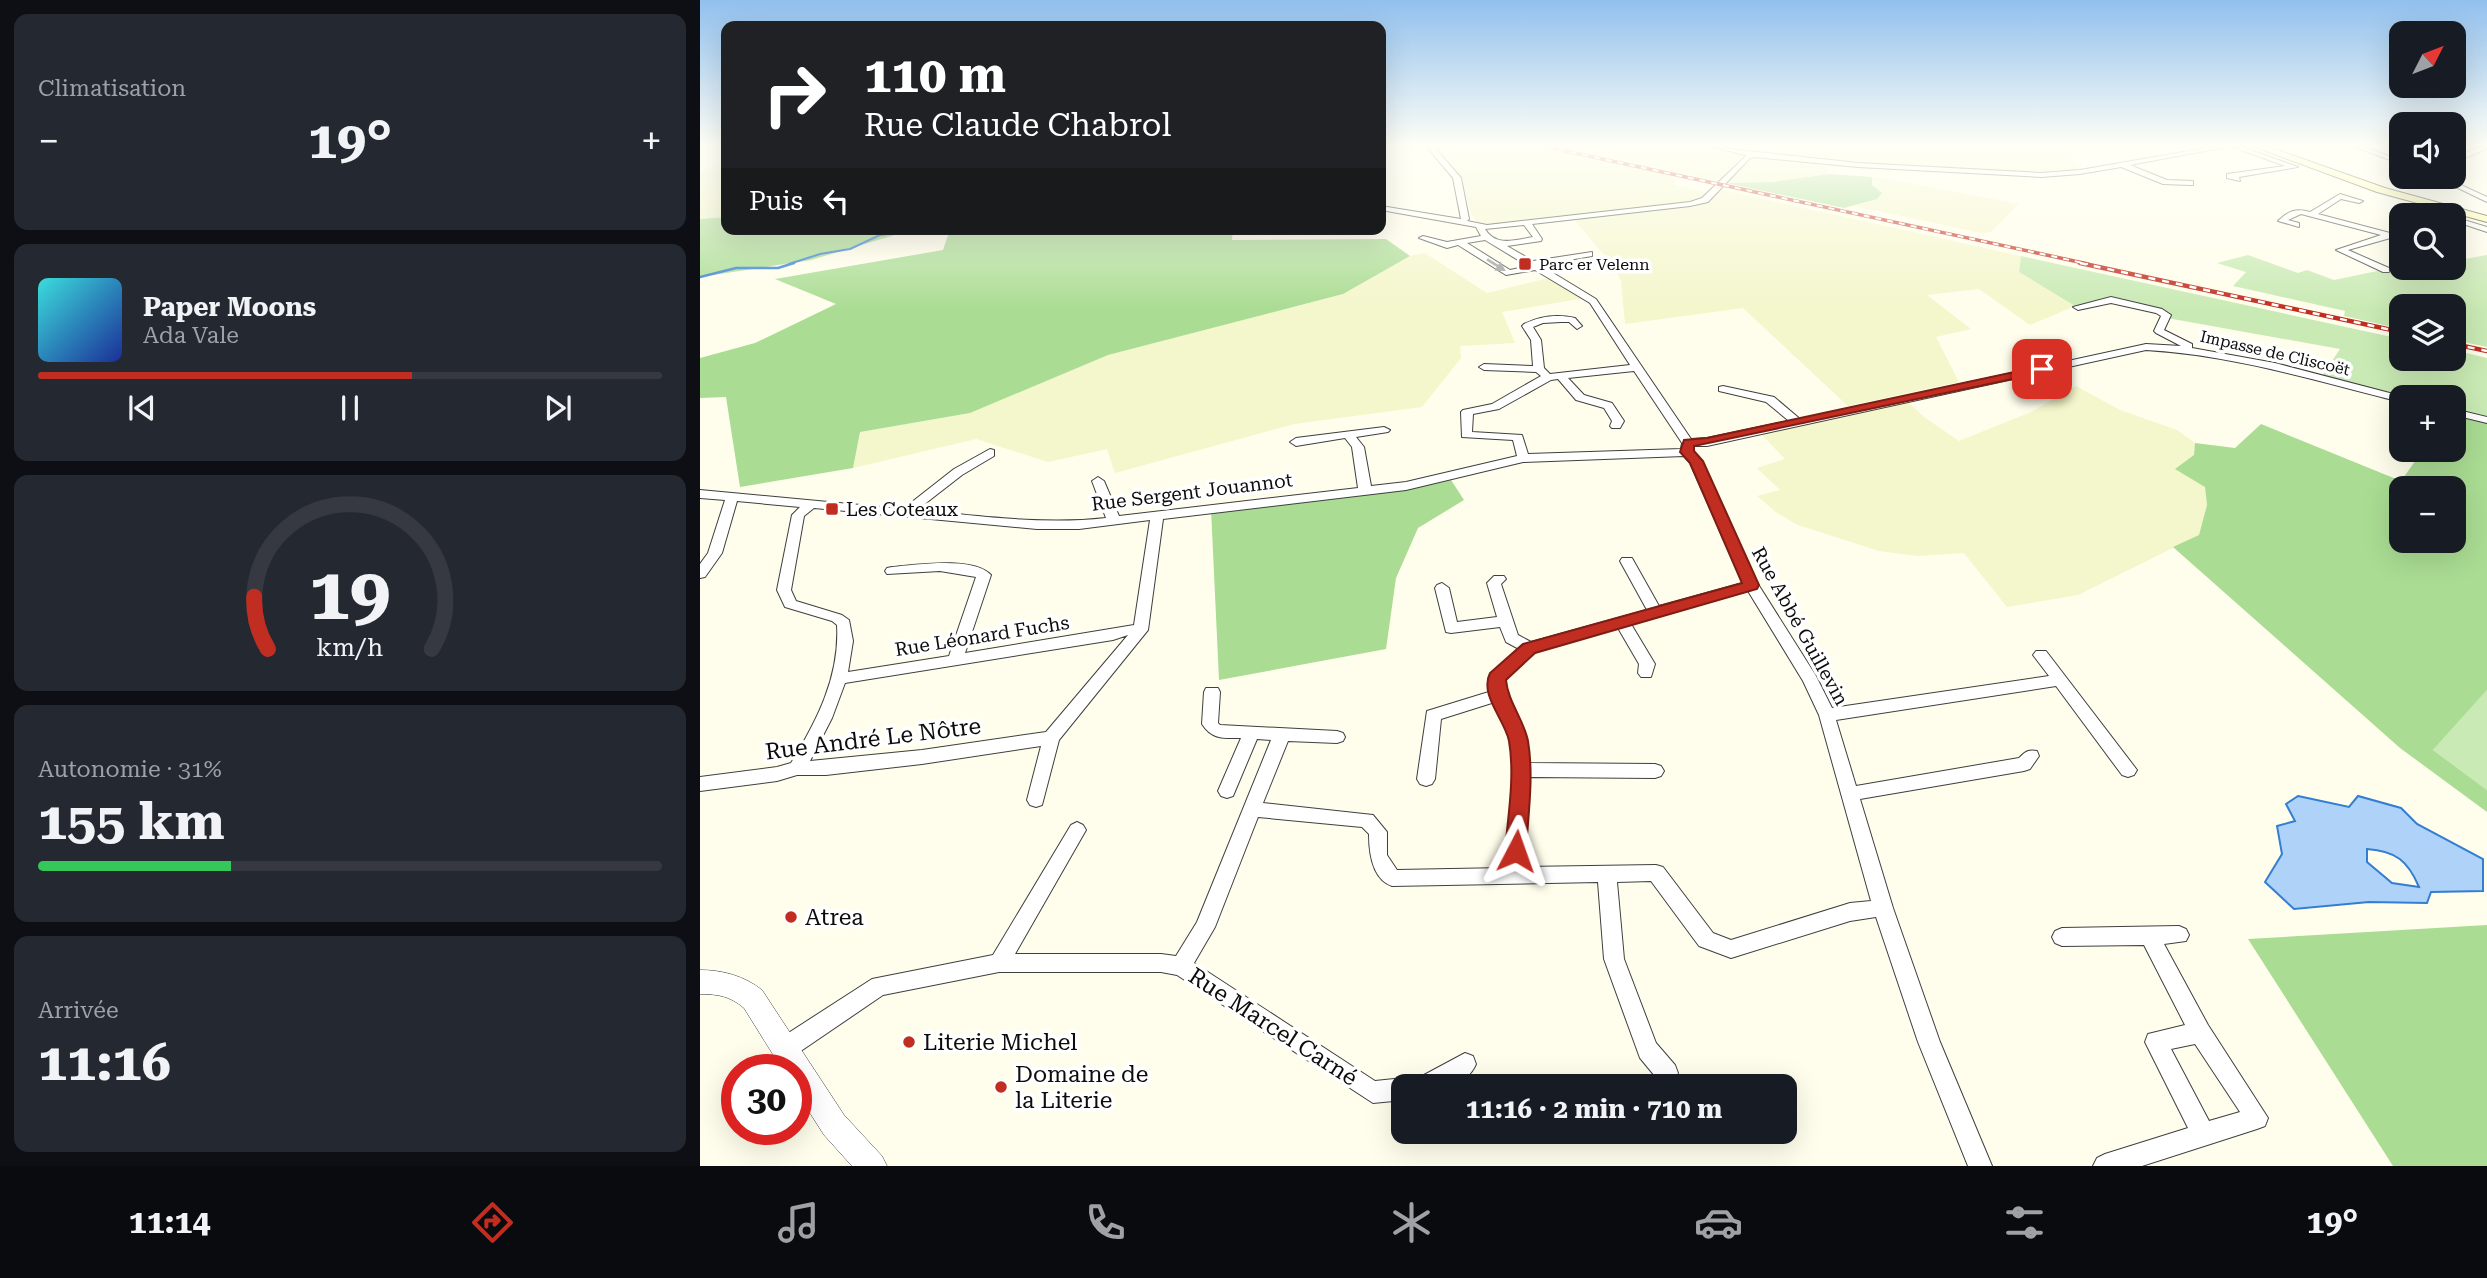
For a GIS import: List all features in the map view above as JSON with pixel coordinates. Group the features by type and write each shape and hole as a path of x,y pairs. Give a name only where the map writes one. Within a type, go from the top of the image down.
{"main road":[{"path":"2466,215 2487,218"}],"street":[{"path":"1461,223 1465,219 1462,201"},
{"path":"1386,209 1480,227 1700,201"},
{"path":"2311,215 2332,201"},
{"path":"2296,225 2282,221 2293,213 2311,215 2389,235"},
{"path":"2466,219 2487,230"},
{"path":"1499,245 1538,239 1527,223"},
{"name":"Rue Abbé Guillevin","path":"1480,227 1486,237 1593,301 1638,367 1696,461 1751,585 1810,680 1827,715 1883,908 1929,1042 1980,1166"},
{"path":"2386,270 2340,250 2389,235"},
{"path":"1423,238 1447,246 1486,237"},
{"path":"1460,243 1509,273 1589,254"},
{"path":"2078,307 2115,300 2159,311 2166,316 2159,331 2195,350"},
{"path":"1543,373 1536,340 1527,326 1535,322 1564,318 1572,320 1577,326"},
{"name":"Impasse de Cliscoët","path":"1688,447 2146,347 2195,350 2389,396"},
{"path":"1484,367 1561,376 1638,367"},
{"path":"1523,458 1518,437 1466,435 1467,412 1495,407 1543,373"},
{"path":"1561,376 1577,398 1588,403 1608,405 1618,421 1616,426"},
{"path":"1723,389 1770,399 1797,422"},
{"path":"2466,415 2487,420"},
{"path":"1296,442 1384,430"},
{"path":"1348,434 1358,447 1366,490"},
{"name":"Rue Sergent Jouannot","path":"700,494 1037,525 1114,522 1406,485 1523,458 1688,447"},
{"path":"907,512 958,472 990,453"},
{"path":"1098,481 1114,522"},
{"path":"700,574 715,553 730,502 735,496"},
{"path":"797,768 824,723 838,679 845,633 844,623 837,618 790,604 784,590 798,515 811,503"},
{"path":"1037,800 1051,738 1135,629 1157,517"},
{"path":"1627,561 1655,611"},
{"path":"892,571 940,567 984,575 955,661"},
{"path":"1499,579 1494,583 1511,638 1529,648"},
{"path":"1514,875 1521,770 1518,738 1498,695 1497,678 1529,648 1751,585"},
{"path":"1442,588 1451,628 1505,621"},
{"path":"1622,621 1647,664 1646,673"},
{"name":"Rue Léonard Fuchs","path":"838,679 1113,635 1135,629"},
{"path":"2040,655 2128,770"},
{"path":"1827,715 2060,680"},
{"path":"1212,692 1210,724 1216,731 1337,737"},
{"path":"1426,779 1433,715 1498,695"},
{"path":"1227,791 1252,732"},
{"path":"1181,967 1205,928 1282,734"},
{"name":"Rue André Le Nôtre","path":"700,784 777,774 797,768 826,768 908,759 1051,738"},
{"path":"1851,794 2024,764 2031,756"},
{"path":"1521,770 1655,771"},
{"path":"1252,810 1367,820 1378,832 1378,856 1392,878 1656,873 1706,940 1731,949 1850,912 1883,908"},
{"path":"999,963 1077,830"},
{"path":"1607,873 1614,959 1648,1050 1667,1073"},
{"path":"2062,937 2179,935"},
{"path":"2105,1166 2257,1118 2200,1032 2150,937"},
{"name":"Rue Marcel Carné","path":"784,1049 879,986 999,963 1161,962 1181,967 1373,1093 1391,1090"},
{"path":"700,982 725,982 742,989 753,999 834,1125 872,1166"},
{"path":"2200,1032 2156,1042 2204,1135"},
{"path":"1448,1074 1465,1064"}],"green space":[{"path":"700,201 721,201 721,217 700,219"},
{"path":"1468,201 1693,201 1486,224 1476,221"},
{"path":"1774,201 2021,256 2019,272 2075,306 2030,325 1979,289 1927,295 1971,329 1936,337 1959,382 1848,406 1743,308 1625,324 1621,281 1614,267 1573,218 1703,203"},
{"path":"1813,201 1868,201 1844,208"},
{"path":"1869,201 2005,201 2019,204 1991,232 1982,233 1854,206"},
{"path":"721,217 721,235 895,235 811,260 700,277 700,219"},
{"path":"948,235 1232,235 1232,240 1386,239 1410,256 1343,294 1108,355 970,413 860,432 853,468 740,487 726,397 700,398 700,358 755,343 836,304 775,279 943,250"},
{"path":"1425,253 1487,293 1548,278 1585,298 1502,312 1515,343 1460,346 1461,358 1422,407 1294,424 1115,473 1107,449 1048,462 976,439 853,468 860,432 970,413 1108,355 1343,294 1410,256"},
{"path":"2248,255 2298,273 2307,270 2334,280 2382,270 2389,272 2389,280 2466,280 2466,259 2487,255 2487,347 2466,343 2466,294 2389,294 2389,326 2344,316 2345,311 2233,286 2246,272 2217,263"},
{"path":"2021,256 2389,336 2389,371 2466,371 2466,353 2487,358 2487,416 2466,411 2466,385 2389,385 2389,392 2322,376 2340,349 2167,318 2169,313 2109,298 2075,306 2019,272"},
{"path":"2076,386 2120,410 2177,430 2195,443 2194,455 2205,487 2207,505 2199,535 2078,595 2007,607 1964,553 1918,556 1879,551 1798,525 1777,513 1757,496 1780,490 1757,468 1785,459 1761,434 1908,402 1924,417 1959,441 2031,412"},
{"path":"2466,417 2487,422 2487,690 2433,750 2487,790 2487,812 2400,748 2173,547 2199,535 2207,505 2205,487 2175,469 2194,455 2195,443 2235,448 2261,424 2389,476 2389,553 2466,553 2466,476 2405,476 2414,462 2466,462"},
{"path":"1451,480 1464,500 1418,528 1396,578 1386,649 1219,680 1211,509 1407,490"},
{"path":"2487,690 2487,790 2433,750"},
{"path":"2487,925 2487,1166 2393,1166 2248,939"}],"water":[{"path":"2298,796 2349,807 2358,796 2401,808 2417,824 2483,859 2483,891 2431,892 2427,903 2369,902 2294,909 2265,882 2282,854 2277,826 2295,821 2286,804","holes":["2367,849 2400,859 2419,887 2392,883 2367,862"]}],"waterway":[{"path":"789,264 820,254 850,249 880,235"},
{"path":"700,277 736,268 778,268 794,263"}],"railway":[{"path":"1799,201 2088,264"},
{"path":"2080,263 2389,329"},
{"path":"2466,347 2487,351"}],"place":[{"name":"Parc er Velenn","path":"1525,264"},
{"name":"Les Coteaux","path":"832,509"},
{"name":"Atrea","path":"791,917"},
{"name":"Literie Michel","path":"909,1042"},
{"name":"Domaine de la Literie","path":"1001,1087"}],"route":[{"path":"1516,851 1521,770 1518,738 1498,695 1497,678 1529,648 1751,585 1696,461 1687,452 1688,443 1707,442 2042,369"}]}
